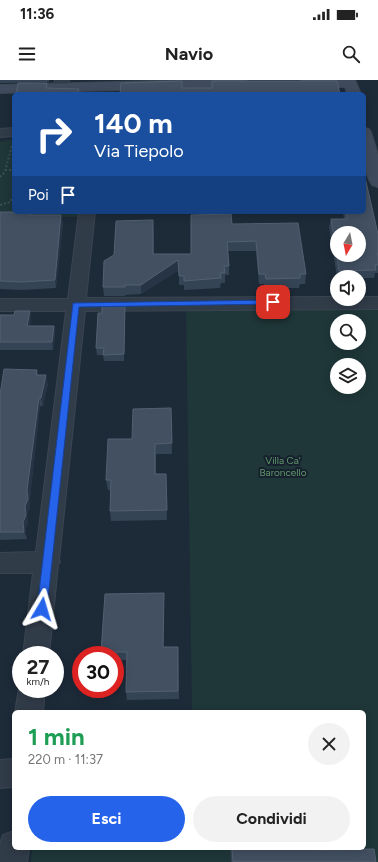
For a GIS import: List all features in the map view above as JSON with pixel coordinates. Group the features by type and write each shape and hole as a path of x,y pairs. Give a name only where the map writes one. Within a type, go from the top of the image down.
{"street":[{"path":"0,89 62,83 100,90 252,83"},
{"path":"297,83 351,86"},
{"path":"0,133 12,132"},
{"path":"366,139 377,176"},
{"path":"37,646 87,214"},
{"path":"0,305 378,303"},
{"path":"0,563 48,562"},
{"path":"30,710 31,698"},
{"path":"0,774 12,773"},
{"path":"12,862 14,850"}],"path":[{"path":"0,177 5,171 12,148"},
{"path":"0,172 12,170"},
{"path":"0,205 10,202 12,199"}],"green space":[{"path":"12,139 12,214 83,214 82,217 0,216 0,142"},
{"name":"Villa Ca' Baroncello","path":"378,307 378,862 31,862 32,850 366,850 366,710 192,710 186,311"}],"building":[{"path":"182,81 182,88 212,88 212,81 337,81 340,92 120,92 121,83"},
{"path":"18,83 47,83 46,88 79,89 78,92 16,92"},
{"path":"366,182 378,234 378,265 375,265 376,270 339,270 338,262 366,262 366,226 332,226 331,219 347,219 346,214 366,214"},
{"path":"0,212 30,215 61,215 55,280 21,282 0,281"},
{"path":"231,214 232,224 298,223 306,274 300,274 300,278 266,279 265,274 259,274 256,241 227,242 229,266 224,266 225,273 220,273 221,278 184,281 184,276 179,276 178,260 141,285 103,287 104,261 114,255 116,221 153,220 153,254 191,254 191,215"},
{"path":"125,305 124,354 103,355 104,348 96,348 98,313 102,313 102,306"},
{"path":"15,311 30,311 27,326 54,326 52,342 0,342 0,315 14,315"},
{"path":"4,369 37,370 36,375 46,375 41,398 39,398 27,490 28,499 25,506 26,515 23,522 24,532 0,532 0,395"},
{"path":"171,408 172,443 155,444 155,474 166,474 167,510 110,511 111,480 106,480 108,439 132,439 133,409"},
{"path":"164,593 163,647 178,647 178,691 126,692 127,652 124,652 124,646 101,646 105,594"},
{"path":"374,849 376,862 233,862 232,850"}],"route":[{"path":"42,609 76,304 273,302"}]}
